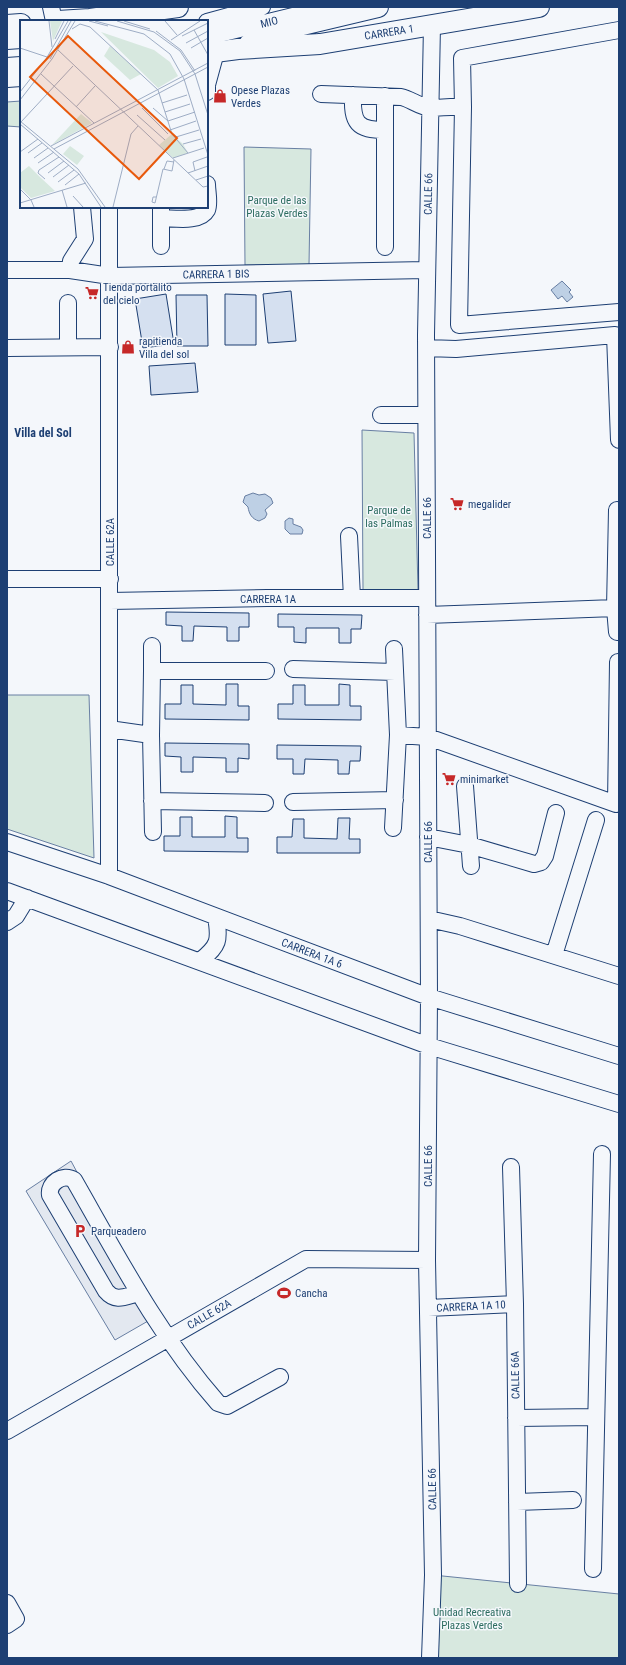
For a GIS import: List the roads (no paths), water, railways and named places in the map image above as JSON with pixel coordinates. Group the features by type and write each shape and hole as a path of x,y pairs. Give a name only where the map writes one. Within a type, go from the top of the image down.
{"main road":[{"path":"74,20 178,7"},
{"name":"CARRERA 1","path":"238,49 278,31 378,7"},
{"path":"268,47 318,34 466,7"},
{"name":"CARRERA 1","path":"210,47 238,49 320,44 539,7"},
{"path":"7,25 20,24"},
{"path":"7,77 20,76"}],"street":[{"path":"51,7 54,20"},
{"name":"MIO","path":"208,22 262,7"},
{"name":"MIO","path":"210,47 330,7"},
{"name":"CALLE 66","path":"430,1658 433,1575 427,1260 429,919 426,270 432,25"},
{"path":"619,30 462,58 459,325 619,312"},
{"path":"7,41 20,40"},
{"path":"208,72 210,47"},
{"path":"7,66 20,65"},
{"path":"321,94 407,98 414,104 430,108 462,107"},
{"path":"353,95 352,111 357,122 364,128 372,130 385,130"},
{"path":"385,96 385,247"},
{"path":"70,270 71,261 85,239 82,208"},
{"name":"CALLE 62A","path":"109,208 110,876"},
{"path":"161,246 161,213 200,216 206,211 207,208"},
{"name":"CARRERA 1 BIS","path":"7,270 70,270 110,276 426,270"},
{"path":"68,303 68,347"},
{"path":"426,348 456,349 615,335 619,440"},
{"path":"7,348 110,347"},
{"path":"381,415 426,415"},
{"path":"617,510 615,608 617,632"},
{"path":"349,536 352,598"},
{"path":"7,579 110,578"},
{"name":"CARRERA 1A","path":"110,601 427,598"},
{"path":"427,616 615,608"},
{"path":"152,646 151,735 153,832"},
{"path":"393,828 398,736 394,648"},
{"path":"398,736 428,737 616,804 618,662"},
{"path":"293,669 395,672"},
{"path":"152,671 266,671"},
{"path":"109,730 151,735"},
{"path":"465,786 471,866"},
{"path":"293,802 395,800"},
{"path":"152,801 265,803"},
{"path":"428,837 469,845 534,864 541,862 545,856 556,814"},
{"path":"554,955 596,820"},
{"name":"CARRERA 1A 6","path":"7,842 110,876 429,997 619,1056"},
{"path":"7,891 429,1046 619,1104"},
{"path":"7,922 16,916 27,898"},
{"path":"200,961 214,950 219,934 216,917"},
{"path":"429,919 460,926 619,976"},
{"path":"593,1569 602,1154"},
{"name":"CALLE 66A","path":"511,1167 515,1304 518,1584"},
{"path":"139,1293 116,1299 110,1297 50,1196 52,1184 64,1177 69,1177 74,1180 139,1293 168,1339 218,1403 226,1406 280,1377"},
{"name":"CALLE 62A","path":"7,1431 306,1259 427,1260"},
{"name":"CARRERA 1A 10","path":"428,1308 515,1304"},
{"path":"516,1418 596,1417"},
{"path":"517,1502 573,1500"},
{"path":"7,1603 16,1619 7,1625"}],"water":[{"path":"562,281 571,290 569,292 573,297 567,302 562,296 558,299 551,290"},
{"path":"253,493 259,495 265,494 271,498 273,503 265,510 267,514 265,518 259,521 251,516 248,507 243,502 245,496"},
{"path":"289,518 293,519 293,524 301,527 303,530 302,534 290,534 285,529 285,521"}],"place":[{"name":"Opese Plazas Verdes","path":"220,96"},
{"name":"Tienda portalito del cielo","path":"92,293"},
{"name":"rapitienda Villa del sol","path":"128,347"},
{"name":"megalider","path":"457,504"},
{"name":"minimarket","path":"449,779"},
{"name":"Parqueadero","path":"80,1231"},
{"name":"Cancha","path":"284,1293"}],"district":[{"name":"Villa del Sol","path":"43,433"}],"park label":[{"name":"Parque de las Plazas Verdes","path":"277,206"},
{"name":"Parque de las Palmas","path":"389,516"},
{"name":"Unidad Recreativa Plazas Verdes","path":"472,1618"}]}
